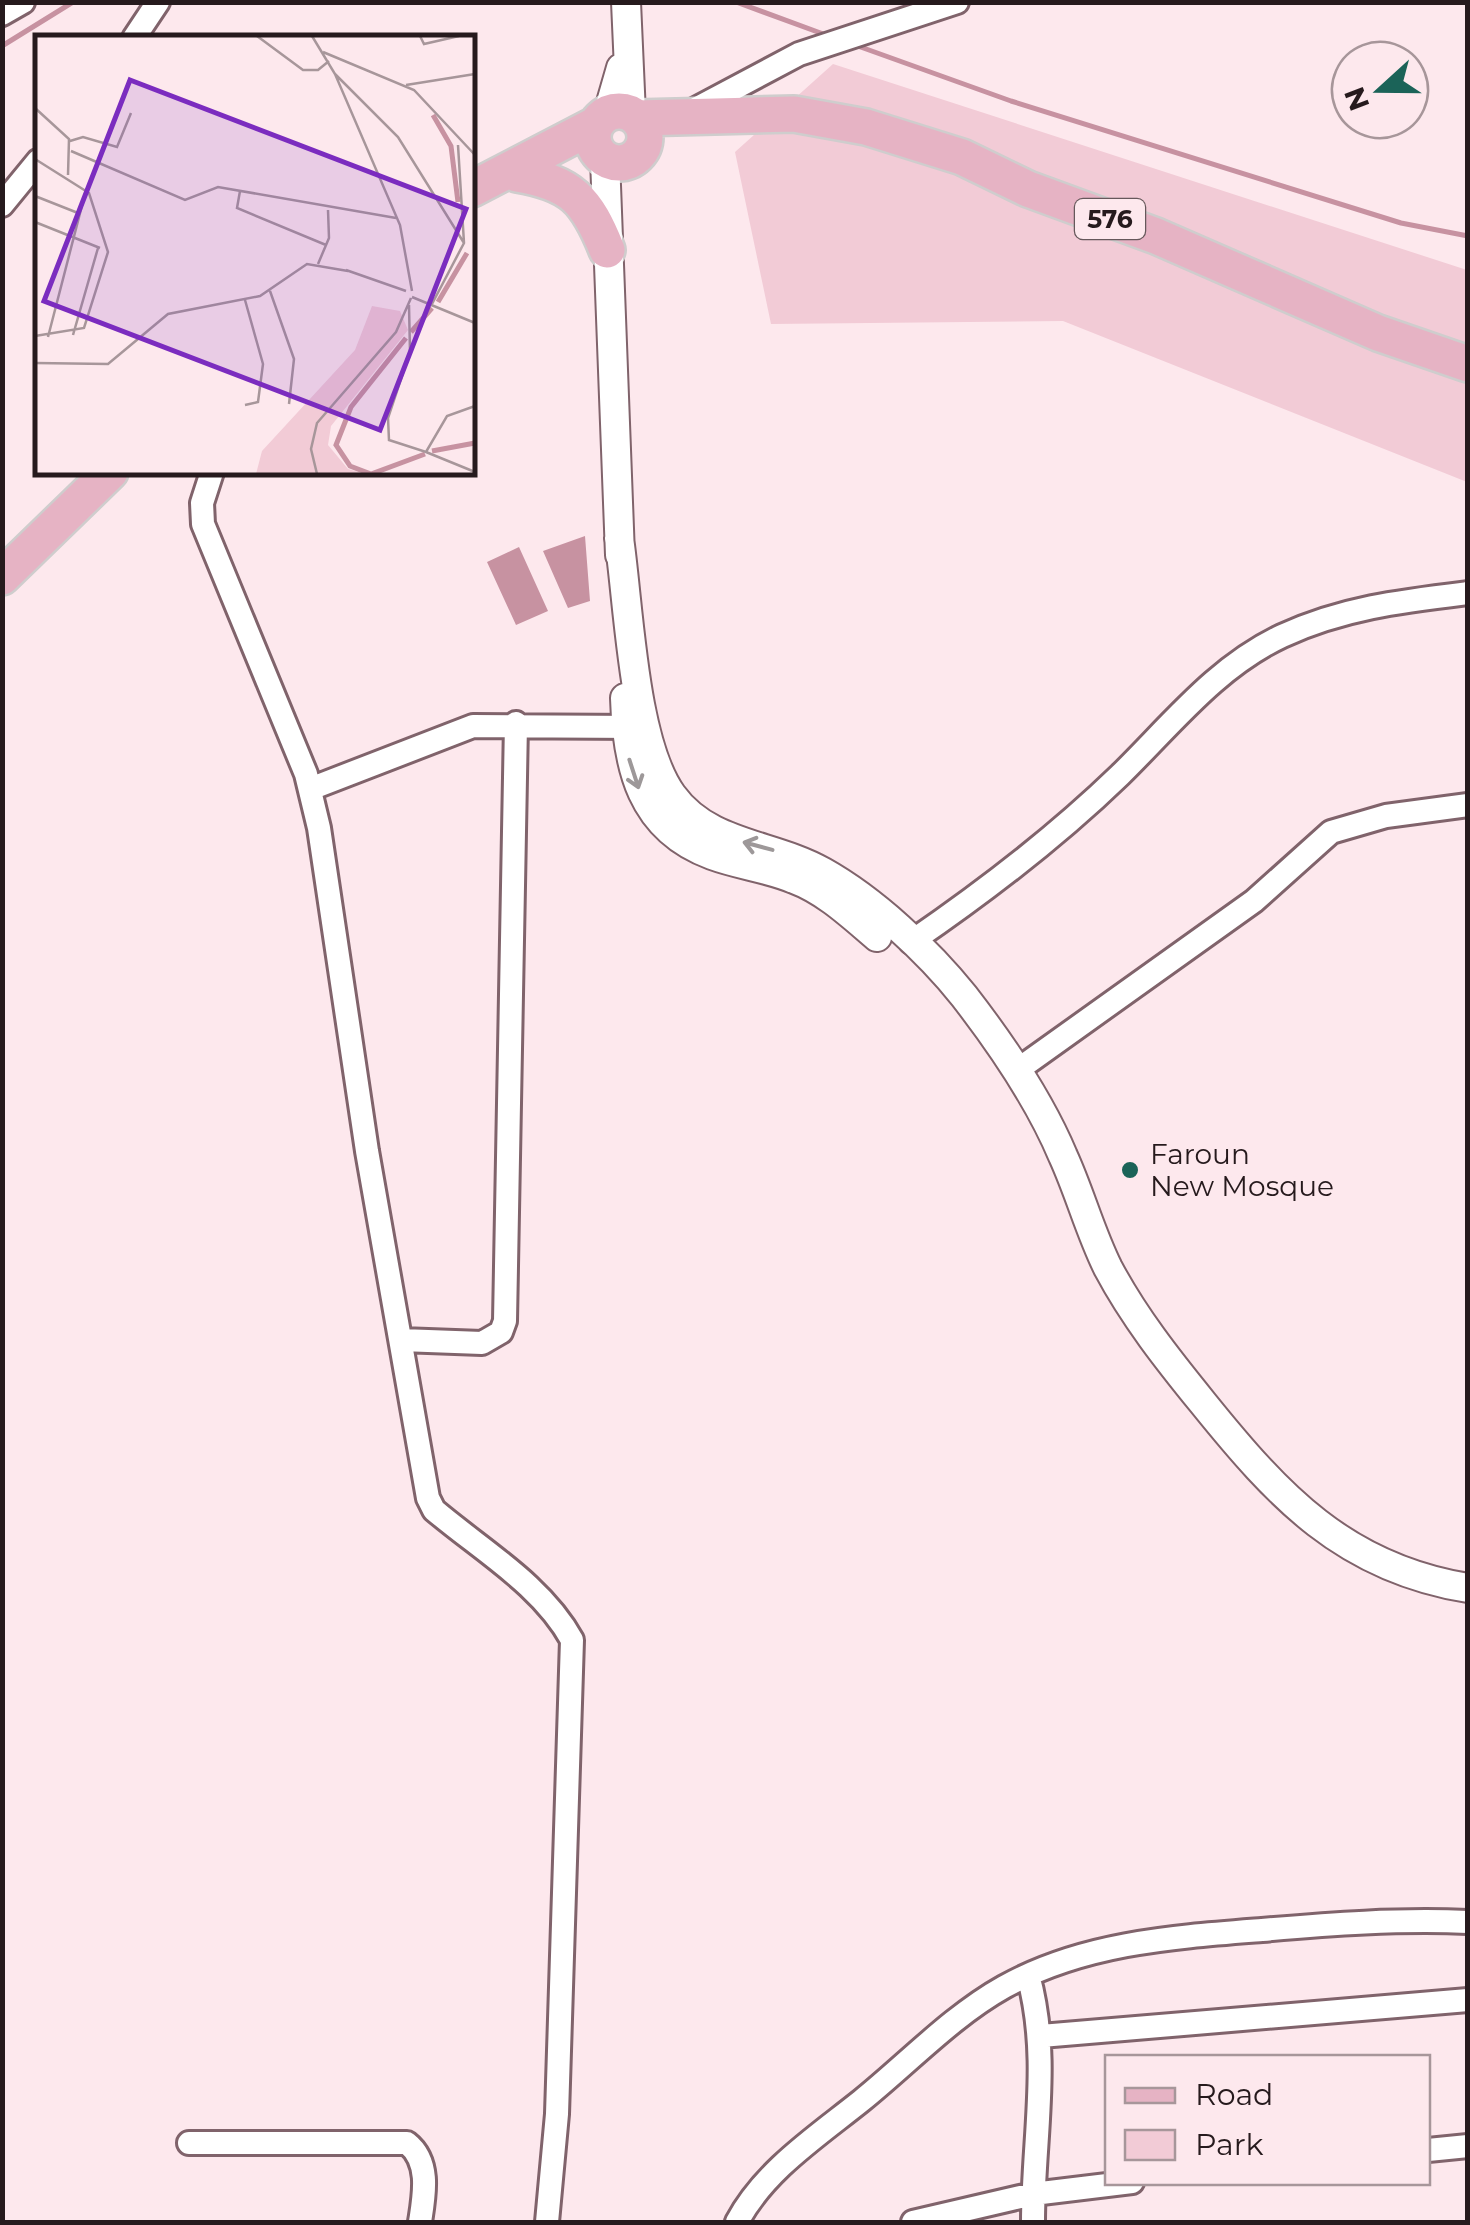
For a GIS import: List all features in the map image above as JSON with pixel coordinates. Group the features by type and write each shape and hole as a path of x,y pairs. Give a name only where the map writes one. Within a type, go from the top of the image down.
{"main road":[{"path":"494,181 685,114 742,113"},
{"path":"618,137 742,113"},
{"name":"576","path":"742,113 794,114 866,127 962,157 1028,189 1156,236 1378,332 1468,364"},
{"path":"494,181 548,179 575,195 596,222 607,250"},
{"path":"2,577 107,475"}],"street":[{"path":"2,14 22,2"},
{"path":"136,35 158,2"},
{"path":"626,2 626,42 607,250 619,538 636,728 637,786 668,831 712,855 814,888 991,1036"},
{"path":"685,114 799,54 957,2"},
{"path":"610,306 618,137"},
{"path":"2,205 35,166"},
{"path":"211,475 202,503 203,524 310,789 422,1479 434,1510 502,1562 564,1625 572,1640 557,2114 547,2222"},
{"path":"911,942 966,904 1118,777 1202,691 1246,657 1280,637 1349,610 1468,593"},
{"path":"401,1340 482,1343 501,1332 505,1322 516,724"},
{"path":"310,789 473,726 636,728"},
{"path":"636,728 672,796 704,827 825,873 911,942 963,995 1016,1071 1058,1144 1099,1247 1123,1295 1152,1340 1263,1476 1302,1514 1357,1551 1421,1577 1468,1588"},
{"path":"1016,1071 1254,900 1331,832 1386,816 1468,805"},
{"path":"737,2222 764,2181 1001,1988 1028,1976 1108,1948 1203,1935 1336,1924 1468,1922"},
{"path":"1028,1976 1042,2036 1033,2222"},
{"path":"1042,2036 1468,2000"},
{"path":"189,2143 407,2143 421,2161 425,2188 420,2222"},
{"path":"1430,2150 1468,2146"},
{"path":"913,2222 1033,2194 1107,2185"}],"green space":[{"path":"833,64 1467,270 1467,482 1063,321 771,324 735,152"}],"shaded area":[{"path":"585,536 590,601 568,608 543,551"},
{"path":"519,547 548,611 516,625 487,562"}],"waterway":[{"path":"2,46 73,2"},
{"path":"736,2 826,35"},
{"path":"855,45 1011,101 1401,223 1468,236"}],"place":[{"name":"Faroun New Mosque","path":"1130,1170"}]}
